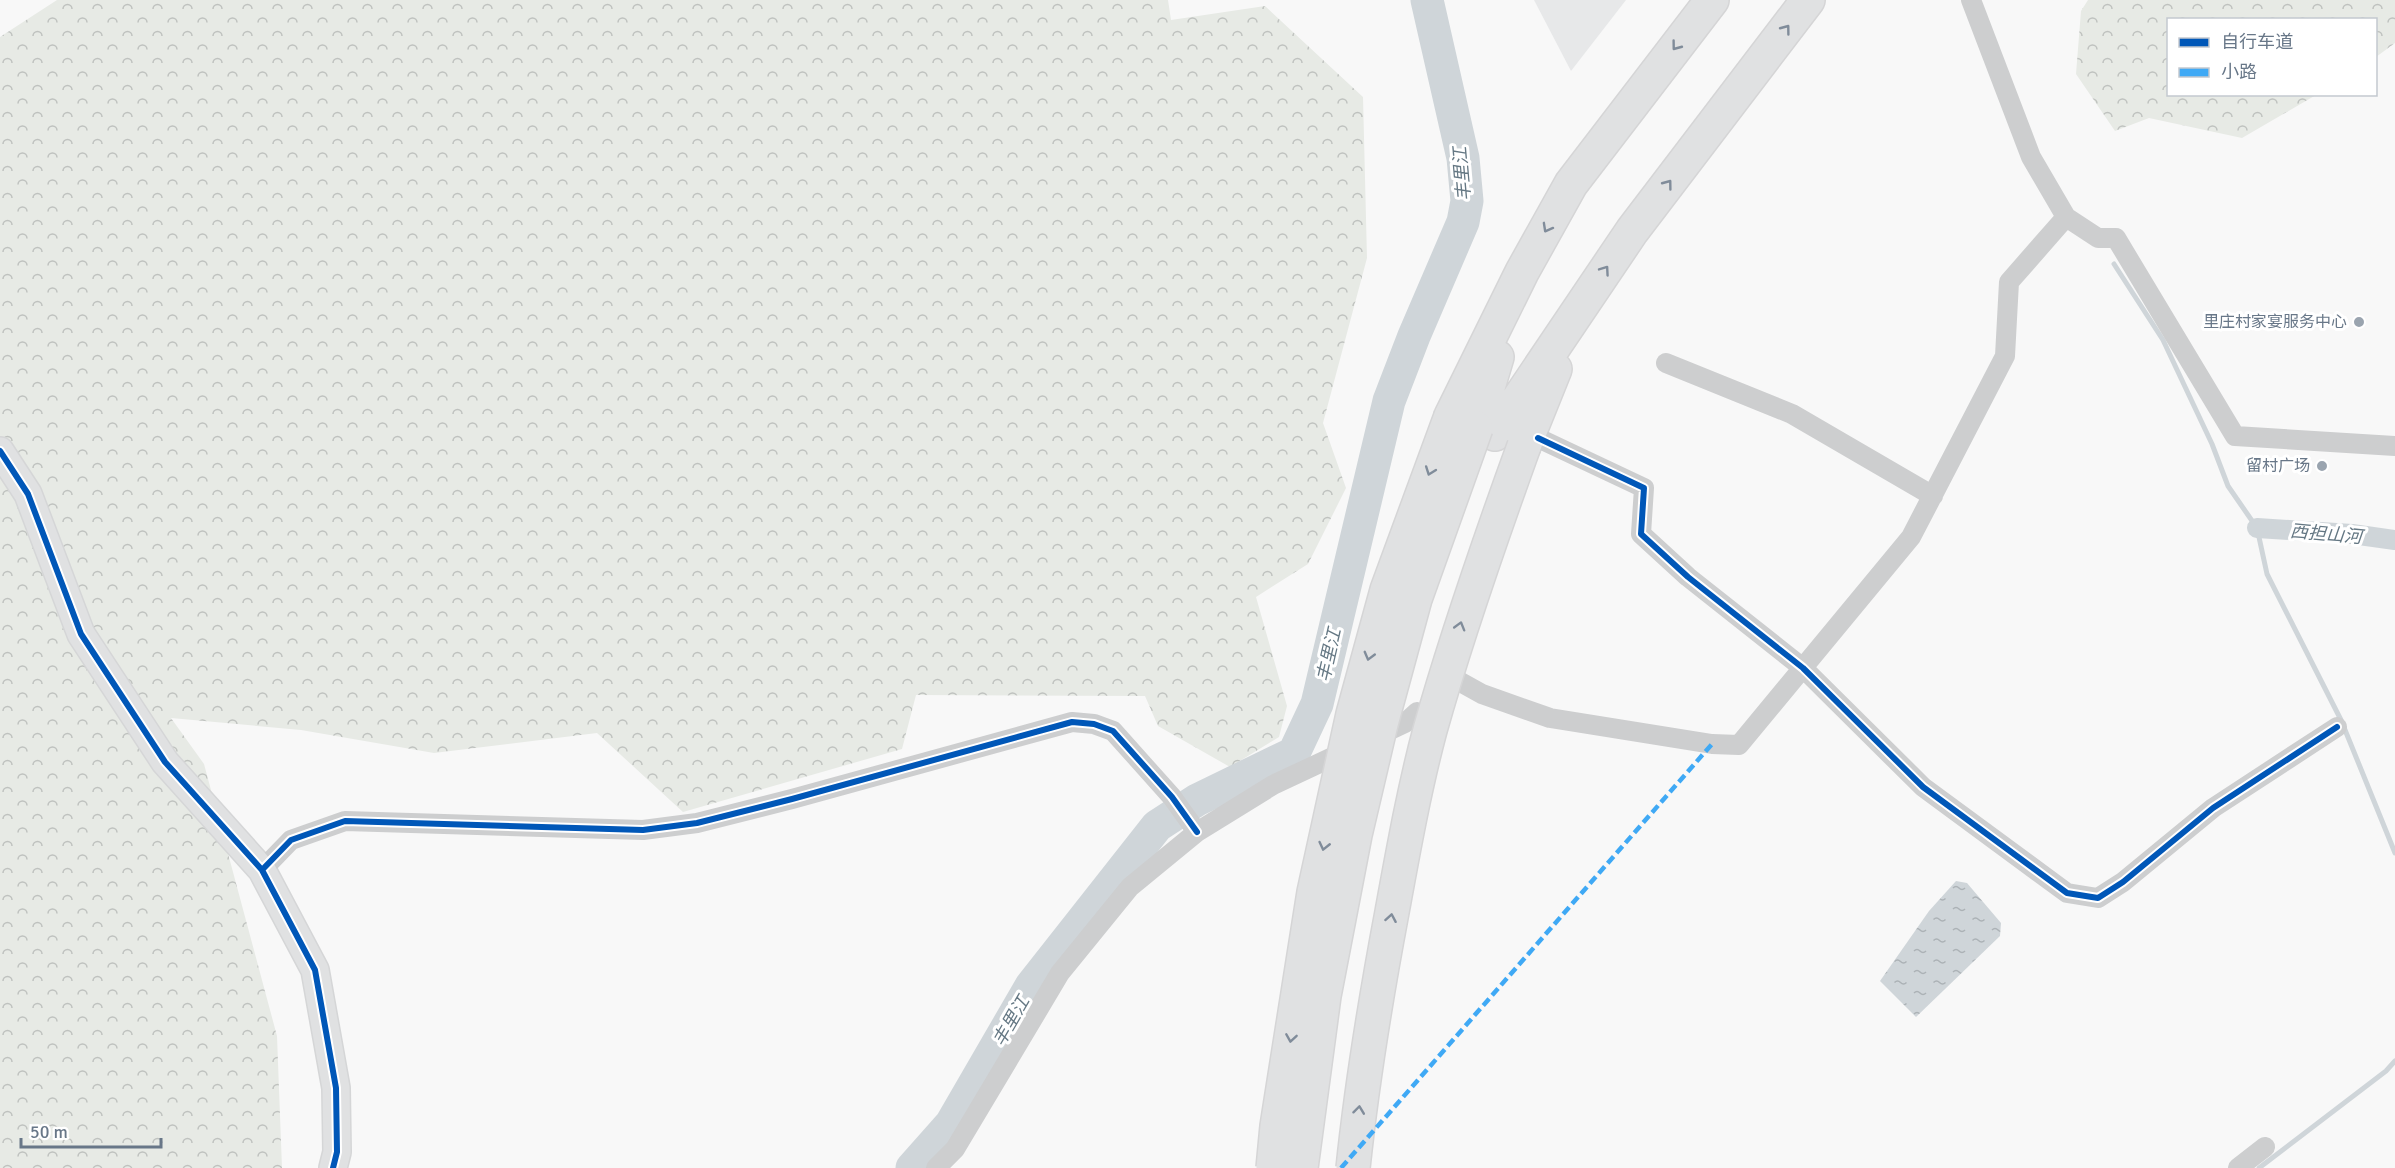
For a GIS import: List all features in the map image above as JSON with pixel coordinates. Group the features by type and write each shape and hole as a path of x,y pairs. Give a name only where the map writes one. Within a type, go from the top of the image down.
{"highway":[{"path":"1353,1168 1360,1101 1404,845 1430,732 1465,612 1522,272 1571,184 1712,0"},
{"path":"1273,1168 1277,1126 1314,892 1353,714 1387,590 1632,231 1808,0"},
{"path":"1301,1168 1324,996 1355,835 1381,724 1415,599 1497,432"},
{"path":"1320,1168 1345,999 1375,839 1400,729 1433,604 1497,432"}],"street":[{"path":"1971,0 2031,157 2066,217 2098,238 2116,238 2235,436 2395,446"},
{"path":"1446,674 1482,694 1550,718 1712,744 1739,745 1911,537 2005,356 2009,282 2066,217"},
{"path":"1665,363 1792,414 1933,496"},
{"path":"1497,432 1644,488 1641,534 1688,577 1803,668 1923,788 2067,893 2098,898 2123,882 2213,807 2337,727"},
{"path":"0,451 28,494 81,634 165,762 262,870 315,970 336,1088 337,1152 333,1168"},
{"path":"936,1168 954,1149 1060,973 1130,887 1195,828 1273,785 1405,723 1417,712"},
{"path":"262,870 291,840 345,821 643,830 675,826 792,800 1072,722 1094,724 1113,731 1172,798 1195,828"},
{"path":"2238,1168 2265,1147"}],"shaded area":[{"path":"1534,0 1626,0 1571,71"}],"green space":[{"path":"57,0 1168,0 1171,20 1265,6 1363,97 1367,258 1323,423 1346,488 1308,564 1256,597 1287,706 1279,737 1230,767 1158,726 1145,696 916,695 902,749 683,812 597,733 434,753 301,730 171,718 204,764 277,1036 282,1168 0,1168 0,37"},
{"path":"2088,0 2395,0 2395,43 2377,56 2377,18 2167,18 2167,96 2314,96 2242,138 2149,118 2115,131 2076,74 2081,11"}],"water":[{"path":"1956,881 1967,883 2001,923 2000,936 1916,1017 1880,981 1929,911"}],"waterway":[{"name":"丰里江","path":"912,1168 951,1124 1031,986 1157,826 1197,800 1294,753 1317,704 1389,401 1463,222 1467,201 1463,158 1427,0"},
{"path":"2114,264 2163,340 2212,444 2228,486 2257,528 2267,574 2341,720 2395,853"},
{"name":"西担山河","path":"2257,528 2352,534 2395,540"},
{"path":"2259,1168 2386,1071 2395,1061"}],"marked path":[{"path":"1341,1168 1712,744"}],"cycle path":[{"path":"1538,438 1644,488 1641,534 1688,577 1803,668 1923,787 2067,893 2098,898 2123,882 2213,808 2337,727"},
{"path":"0,451 28,494 81,634 165,762 262,870 315,970 336,1088 337,1152 333,1168"},
{"path":"262,870 291,840 345,821 643,830 697,823 1072,722 1094,724 1113,731 1172,797 1197,832"}],"place":[{"name":"里庄村家宴服务中心","path":"2359,322"},
{"name":"留村广场","path":"2322,466"}]}
